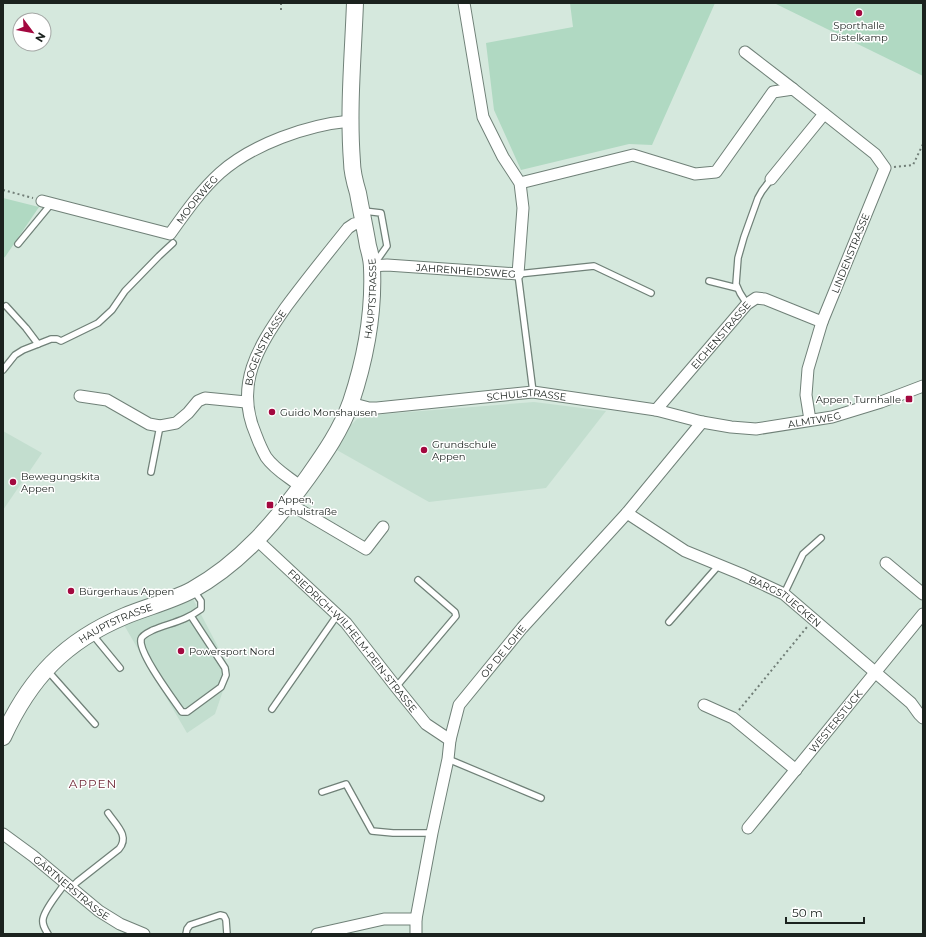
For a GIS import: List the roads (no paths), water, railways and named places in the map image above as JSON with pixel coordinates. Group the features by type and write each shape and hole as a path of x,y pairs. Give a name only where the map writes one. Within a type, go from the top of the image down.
{"main road":[{"name":"HAUPTSTRASSE","path":"3,737 20,705 46,668 62,653 91,632 125,616 180,596 193,589 226,568 257,540 301,487 328,448 350,403 362,360 368,330 371,310 372,266 352,164 350,121 355,3"}],"street":[{"name":"JAHRENHEIDSWEG","path":"372,266 387,265 518,274 523,208 520,183 503,157 483,117 464,3"},
{"path":"745,52 824,114 771,179"},
{"path":"520,183 633,155 695,174 716,172 773,92 793,89"},
{"name":"LINDENSTRASSE","path":"810,420 806,395 808,369 822,322 885,168 875,154 824,114"},
{"name":"MOORWEG","path":"47,202 170,234 209,183 221,172 248,154 279,139 301,131 350,121"},
{"name":"BOGENSTRASSE","path":"301,487 282,473 267,458 262,450 253,428 246,402 251,371 266,335 300,288 348,228 362,216"},
{"name":"EICHENSTRASSE","path":"656,410 747,304 756,298 765,299 822,322"},
{"name":"ALMTWEG","path":"702,422 731,427 756,429 832,417 882,402 923,386"},
{"name":"SCHULSTRASSE","path":"350,403 369,408 377,408 533,392 656,410 702,422"},
{"path":"80,396 107,400 149,424 160,426 176,423 188,413 198,401 205,398 246,402"},
{"name":"OP DE LOHE","path":"416,934 416,919 432,833 448,759 450,740 459,705 522,628 627,513 702,422"},
{"path":"288,503 366,549 384,527"},
{"name":"BARGSTUECKEN","path":"627,513 685,551 784,594 911,703 923,718"},
{"name":"FRIEDRICH-WILHELM-PEIN-STRASSE","path":"257,540 338,614 426,724 450,740"},
{"path":"886,563 923,594"},
{"name":"WESTERSTÜCK","path":"748,828 923,614"},
{"path":"704,705 733,718 796,770"},
{"name":"GÄRTNERSTRASSE","path":"3,834 33,856 68,886 110,918 126,927 144,934"},
{"path":"317,934 384,920 416,919"}],"lane":[{"path":"747,304 736,284 738,258 760,194 771,179"},
{"path":"18,244 47,202"},
{"path":"3,370 22,350 51,339 61,341 98,323 112,310 125,291 173,243"},
{"path":"533,392 518,274 594,266 651,293"},
{"path":"709,281 737,288"},
{"path":"6,306 38,344"},
{"path":"151,472 160,426"},
{"path":"784,594 803,554 821,538"},
{"path":"670,622 719,565"},
{"path":"396,687 456,616 455,612 418,580"},
{"path":"191,616 225,668 226,675 221,687 187,712 182,712 144,655 140,641 142,636 191,616 201,609 201,601 193,589"},
{"path":"272,709 338,614"},
{"path":"91,632 120,668"},
{"path":"46,668 96,724"},
{"path":"448,759 541,798"},
{"path":"322,792 346,784 372,830 393,833 432,833"},
{"path":"48,934 43,920 46,913 68,886 77,882 122,845 124,839 122,834 108,813"},
{"path":"186,934 190,925 220,915 224,916 226,920 227,934"}],"place":[{"name":"Sporthalle Distelkamp","path":"859,13"},
{"name":"Appen, Turnhalle","path":"909,399"},
{"name":"Guido Monshausen","path":"272,412"},
{"name":"Grundschule Appen","path":"424,450"},
{"name":"Bewegungskita Appen","path":"13,482"},
{"name":"Appen, Schulstraße","path":"270,505"},
{"name":"Bürgerhaus Appen","path":"71,591"},
{"name":"Powersport Nord","path":"181,651"}],"district":[{"name":"APPEN","path":"93,784"}]}
